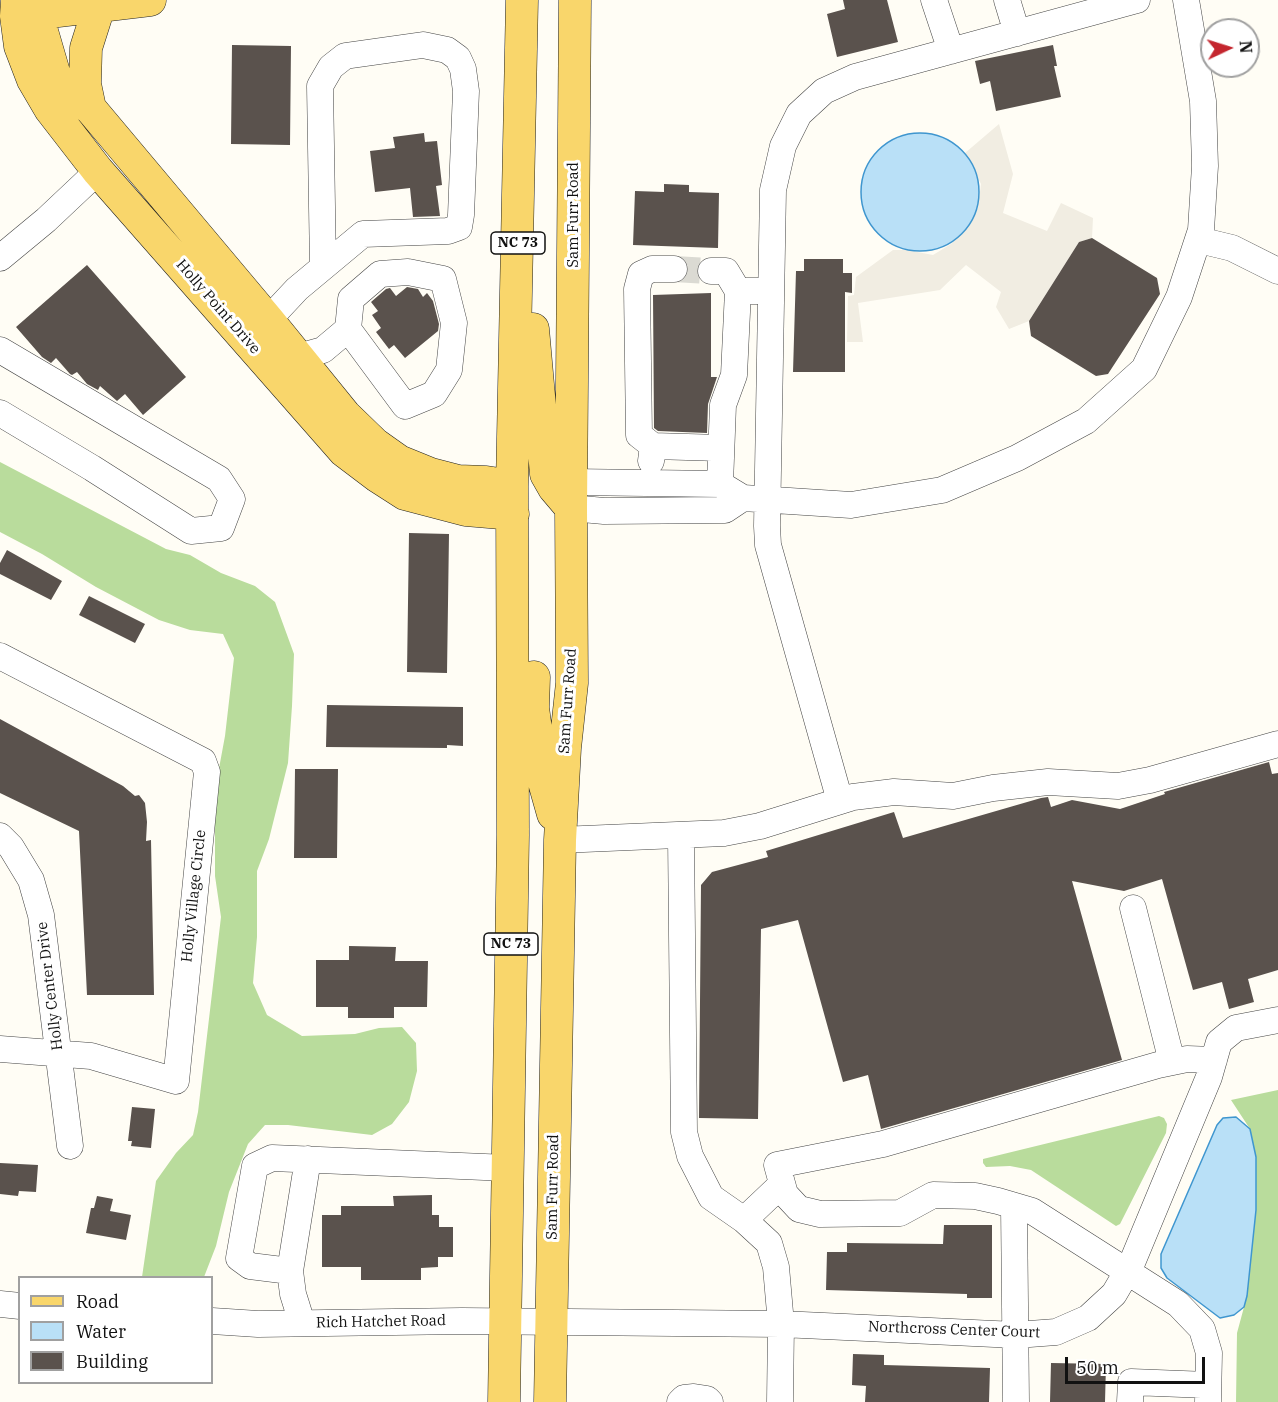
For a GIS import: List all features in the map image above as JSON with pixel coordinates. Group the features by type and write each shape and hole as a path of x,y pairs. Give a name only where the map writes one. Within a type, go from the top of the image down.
{"main road":[{"path":"20,10 99,7 150,0"},
{"name":"NC 73","path":"504,1402 513,835 512,500 522,0"},
{"name":"Sam Furr Road","path":"550,1402 560,840 565,747 572,683 571,495 575,0"},
{"path":"90,108 85,84 86,48 99,7"},
{"name":"Holly Point Drive","path":"20,10 66,92 90,108 345,415 375,444 399,460 431,474 458,481 486,482 512,500"},
{"name":"Holly Point Drive","path":"20,10 20,46 33,80 50,109 98,171 344,451 405,494 466,510 512,500"},
{"path":"520,164 546,474 554,488 571,495"},
{"path":"98,171 108,167 126,180 178,237 268,320"},
{"path":"512,500 528,518 531,532 534,566 533,708 542,775 560,840"}],"street":[{"path":"934,0 951,51"},
{"path":"1007,0 1017,33"},
{"path":"840,801 770,552 767,526 755,499 770,375 773,190 783,146 799,114 824,91 855,77 1137,0"},
{"path":"571,495 648,482 720,484 755,499 850,505 942,490 1017,459 1086,421 1144,369 1179,297 1199,240 1205,166 1203,101 1185,0"},
{"path":"268,320 297,289 363,234 448,231 459,227 466,91 463,69 458,58 447,50 423,45 345,56 331,67 320,86 323,267"},
{"path":"0,258 46,220 98,171"},
{"path":"1199,240 1232,248 1278,271"},
{"path":"674,270 652,269 641,274 637,289 639,435 653,446 722,448"},
{"path":"711,271 726,271 738,291 734,375 723,405 720,484"},
{"path":"298,357 323,350 348,329 351,299 380,274 408,272 443,279 454,323 449,370 434,394 405,406 348,329"},
{"path":"738,291 771,291"},
{"path":"0,350 219,479 232,499 220,528 191,531 0,413"},
{"path":"734,375 770,375"},
{"path":"648,482 653,446"},
{"path":"571,495 604,511 725,510 755,499"},
{"name":"Holly Village Circle","path":"0,656 203,761 207,772 176,1081 91,1056 0,1049"},
{"path":"560,840 724,833 760,826 853,797 894,792 953,796 993,788 1048,782 1118,786 1150,780 1278,744"},
{"name":"Holly Center Drive","path":"0,836 21,862 37,897 70,1146"},
{"path":"681,836 684,1132 690,1156 711,1197 744,1220 769,1244 776,1267 781,1324 780,1402"},
{"path":"1133,908 1172,1062"},
{"name":"Northcross Center Court","path":"552,1322 781,1324 1016,1335 1056,1332 1088,1318 1114,1294 1126,1272 1209,1077 1219,1042 1236,1028 1278,1020"},
{"path":"1130,1402 1131,1382 1208,1394 1209,1353 1202,1329 1178,1304 1032,1211 975,1196 933,1195 900,1213 820,1214 799,1209 786,1194 777,1165 883,1144 1172,1062 1187,1059 1214,1060"},
{"path":"290,1271 249,1266 239,1258 255,1166 272,1158 508,1168"},
{"path":"302,1323 293,1294 290,1271 308,1159"},
{"path":"744,1220 782,1184"},
{"path":"1014,1206 1016,1402"},
{"path":"0,1304 18,1306"},
{"name":"Rich Hatchet Road","path":"213,1322 258,1324 552,1322"},
{"path":"680,1402 684,1398 694,1397 707,1399 710,1402"}],"green space":[{"path":"0,462 166,549 190,555 221,573 255,586 275,602 294,654 292,706 288,763 269,839 257,871 257,937 253,983 267,1015 302,1036 355,1034 379,1028 402,1027 416,1043 417,1071 409,1102 392,1124 372,1135 288,1125 265,1125 248,1144 229,1192 216,1246 204,1276 142,1276 156,1181 176,1153 193,1135 198,1112 221,917 215,876 215,790 225,736 234,658 223,634 190,630 159,620 0,532"},
{"path":"1278,1090 1278,1402 1236,1402 1237,1333 1247,1296 1256,1210 1256,1157 1250,1129 1231,1100"},
{"path":"1159,1116 1164,1118 1167,1124 1166,1133 1120,1224 1116,1226 1031,1170 1010,1166 986,1167 983,1163 983,1159"}],"shaded area":[{"path":"999,124 1013,174 1003,213 1047,231 1061,203 1093,218 1092,238 1079,242 1029,321 1009,329 996,307 1001,292 966,265 940,290 858,303 863,342 847,342 848,296 854,295 856,277 893,250 933,255 951,244 970,225 978,208 981,184 965,153"}],"water":[{"path":"920,133 943,138 962,150 974,169 979,192 974,215 962,234 943,246 920,251 897,246 878,234 866,215 861,192 866,169 878,150 897,138"},
{"path":"1236,1117 1250,1129 1256,1157 1256,1210 1244,1307 1234,1315 1220,1318 1167,1278 1161,1268 1161,1254 1217,1125 1223,1118"}],"building":[{"path":"843,0 887,0 898,42 837,57 827,14 845,9"},
{"path":"232,45 291,46 290,145 231,144"},
{"path":"1053,45 1057,66 1054,66 1061,97 996,111 990,81 980,84 975,61"},
{"path":"424,133 425,142 437,141 442,185 436,186 440,216 413,217 410,188 375,192 370,151 395,148 393,137"},
{"path":"664,184 689,185 689,192 719,193 718,248 633,245 635,191 664,192"},
{"path":"1092,238 1157,278 1160,294 1108,374 1096,376 1031,336 1029,321 1079,242"},
{"path":"804,259 843,259 843,273 852,273 852,293 845,292 845,372 793,372 796,271 804,271"},
{"path":"87,265 186,377 143,415 125,394 117,401 100,386 98,390 87,384 77,372 70,374 56,358 51,363 42,357 16,327"},
{"path":"407,287 418,289 423,297 427,293 433,301 439,324 438,331 405,358 394,345 389,349 376,332 381,328 372,315 378,311 371,302 386,289 390,288 396,296"},
{"path":"711,293 711,377 717,377 708,404 707,433 658,431 654,428 653,295"},
{"path":"409,533 449,534 447,673 407,672"},
{"path":"7,550 62,581 51,600 0,574 0,563"},
{"path":"89,596 145,624 135,643 79,615"},
{"path":"327,705 463,707 463,746 447,745 447,748 326,747"},
{"path":"0,719 123,786 135,796 139,795 145,803 146,841 151,840 154,995 87,995 79,831 0,793"},
{"path":"1269,762 1272,774 1278,773 1278,970 1248,979 1254,1002 1229,1009 1222,982 1193,990 1162,879 1124,891 1072,881 1122,1060 881,1129 868,1075 843,1082 798,920 761,929 758,1119 699,1118 701,885 712,872 768,857 766,851 894,812 903,838 1048,797 1051,807 1072,800 1120,809 1165,794 1164,792"},
{"path":"295,769 338,769 337,858 294,858"},
{"path":"349,946 396,947 395,961 428,961 427,1007 394,1007 394,1018 348,1018 348,1007 316,1007 316,960 349,960"},
{"path":"132,1107 155,1109 151,1148 131,1146 132,1141 128,1141"},
{"path":"0,1163 38,1165 36,1192 19,1191 18,1196 0,1194"},
{"path":"432,1195 432,1215 439,1215 439,1227 453,1227 453,1257 438,1257 438,1267 421,1268 421,1280 361,1280 361,1267 322,1267 322,1215 341,1215 341,1206 394,1206 393,1196"},
{"path":"97,1196 113,1199 110,1211 131,1215 126,1240 86,1233 91,1208 94,1208"},
{"path":"944,1225 992,1225 992,1298 967,1298 967,1294 826,1290 827,1252 847,1252 847,1243 943,1244"},
{"path":"853,1354 884,1355 884,1365 990,1368 989,1402 865,1402 866,1386 852,1385"},
{"path":"1051,1363 1106,1364 1105,1402 1050,1402"}],"tunnel":[{"path":"674,269 711,271"}]}
